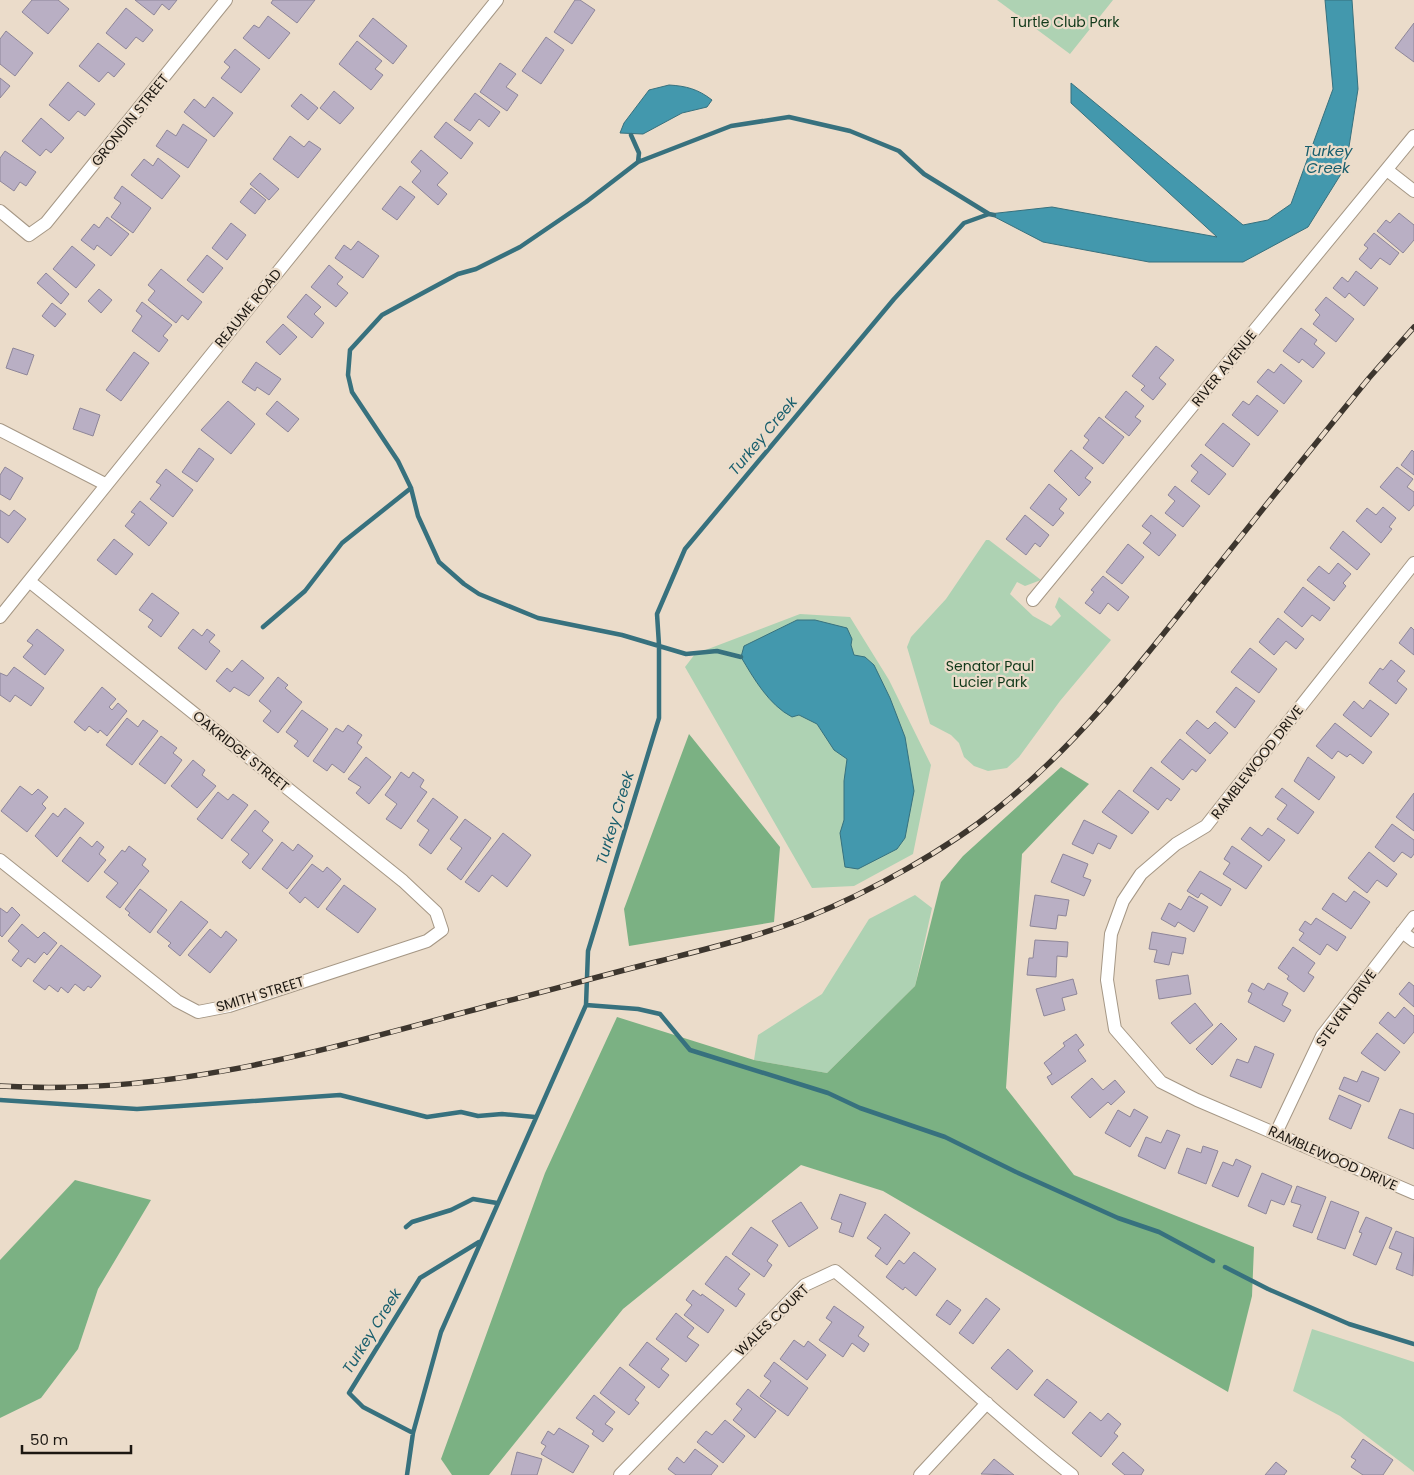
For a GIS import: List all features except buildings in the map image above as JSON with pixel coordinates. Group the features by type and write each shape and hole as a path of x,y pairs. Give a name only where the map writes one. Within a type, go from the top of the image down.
{"street":[{"name":"GRONDIN STREET","path":"0,211 29,235 46,223 226,0"},
{"name":"REAUME ROAD","path":"0,617 105,484 497,0"},
{"name":"RIVER AVENUE","path":"1033,600 1414,136"},
{"path":"1387,170 1414,191"},
{"path":"0,430 105,484"},
{"name":"RAMBLEWOOD DRIVE","path":"1414,563 1206,826 1176,844 1141,874 1124,901 1111,934 1107,980 1115,1029 1161,1082 1197,1100 1414,1193"},
{"name":"OAKRIDGE STREET","path":"29,581 402,881 436,912 442,930"},
{"name":"SMITH STREET","path":"0,860 177,1001 198,1012 229,1006 427,941 442,930"},
{"name":"STEVEN DRIVE","path":"1276,1133 1322,1036 1414,917"},
{"path":"1402,932 1414,941"},
{"name":"WALES COURT","path":"620,1475 805,1285 835,1271 1028,1440 1072,1475"},
{"path":"920,1475 987,1403"}],"green space":[{"name":"Turtle Club Park","path":"997,0 1113,0 1070,54"},
{"name":"Senator Paul Lucier Park","path":"986,540 989,540 1041,580 1025,586 1017,582 1010,594 1033,616 1051,626 1061,616 1055,607 1059,597 1111,640 1060,701 1019,757 1007,768 988,771 974,766 964,757 959,743 951,735 930,724 907,647 911,637 946,599"},
{"path":"800,614 850,617 889,680 931,765 913,854 854,886 812,888 685,667 695,654"},
{"path":"689,734 780,847 774,922 629,946 624,909"},
{"path":"1061,767 1089,784 1022,854 1006,1088 1074,1175 1254,1247 1252,1296 1228,1392 883,1191 801,1165 623,1309 489,1475 452,1475 441,1459 545,1173 617,1017 754,1060 827,1073 915,986 941,882 963,856"},
{"path":"915,895 932,908 915,986 827,1073 754,1060 758,1035 822,994 869,919"},
{"path":"75,1180 151,1200 98,1289 78,1349 41,1398 0,1418 0,1260"},
{"path":"1312,1329 1414,1362 1414,1472 1340,1416 1293,1391"}],"water":[{"name":"Turkey Creek","path":"1325,0 1352,0 1358,89 1346,166 1308,227 1243,262 1149,262 1043,242 989,214 1052,207 1217,237 1071,103 1071,83 1243,225 1268,220 1291,204 1333,89"},
{"path":"669,85 692,89 712,100 707,107 682,113 643,134 620,133 624,123 649,90"},
{"path":"797,620 815,620 847,628 852,639 851,645 854,655 865,657 874,665 890,698 905,737 914,791 905,838 897,849 858,869 845,867 840,833 844,820 844,781 847,759 834,750 817,724 799,715 792,717 776,706 763,691 741,657 744,646"}],"waterway":[{"path":"741,657 717,651 686,654 622,635 538,618 479,594 464,584 439,562 418,516 411,488 398,461 352,392 348,375 350,350 382,315 458,274 476,269 520,247 586,202 638,162 731,126 789,117 850,131 899,151 924,174 989,214"},
{"path":"631,135 639,153 638,162"},
{"name":"Turkey Creek","path":"407,1475 413,1433 441,1332 586,1005 588,951 659,718 657,614 685,549 894,299 964,223 989,214 994,215"},
{"path":"263,627 305,591 342,543 411,488"},
{"path":"586,1005 638,1009 660,1014 690,1050 828,1093 860,1108 945,1137 1016,1172 1118,1218 1159,1232 1213,1261"},
{"path":"0,1100 137,1109 340,1095 427,1117 461,1112 478,1116 502,1114 535,1117"},
{"path":"406,1227 412,1222 451,1210 473,1199 497,1203"},
{"name":"Turkey Creek","path":"413,1433 363,1407 349,1393 420,1278 479,1242"},
{"path":"1225,1267 1268,1289 1349,1324 1414,1344"}],"railway":[{"path":"0,1086 66,1087 130,1084 193,1076 255,1065 316,1051 753,936 808,917 882,883 977,824 1053,760 1127,679 1369,378 1414,327"}]}
